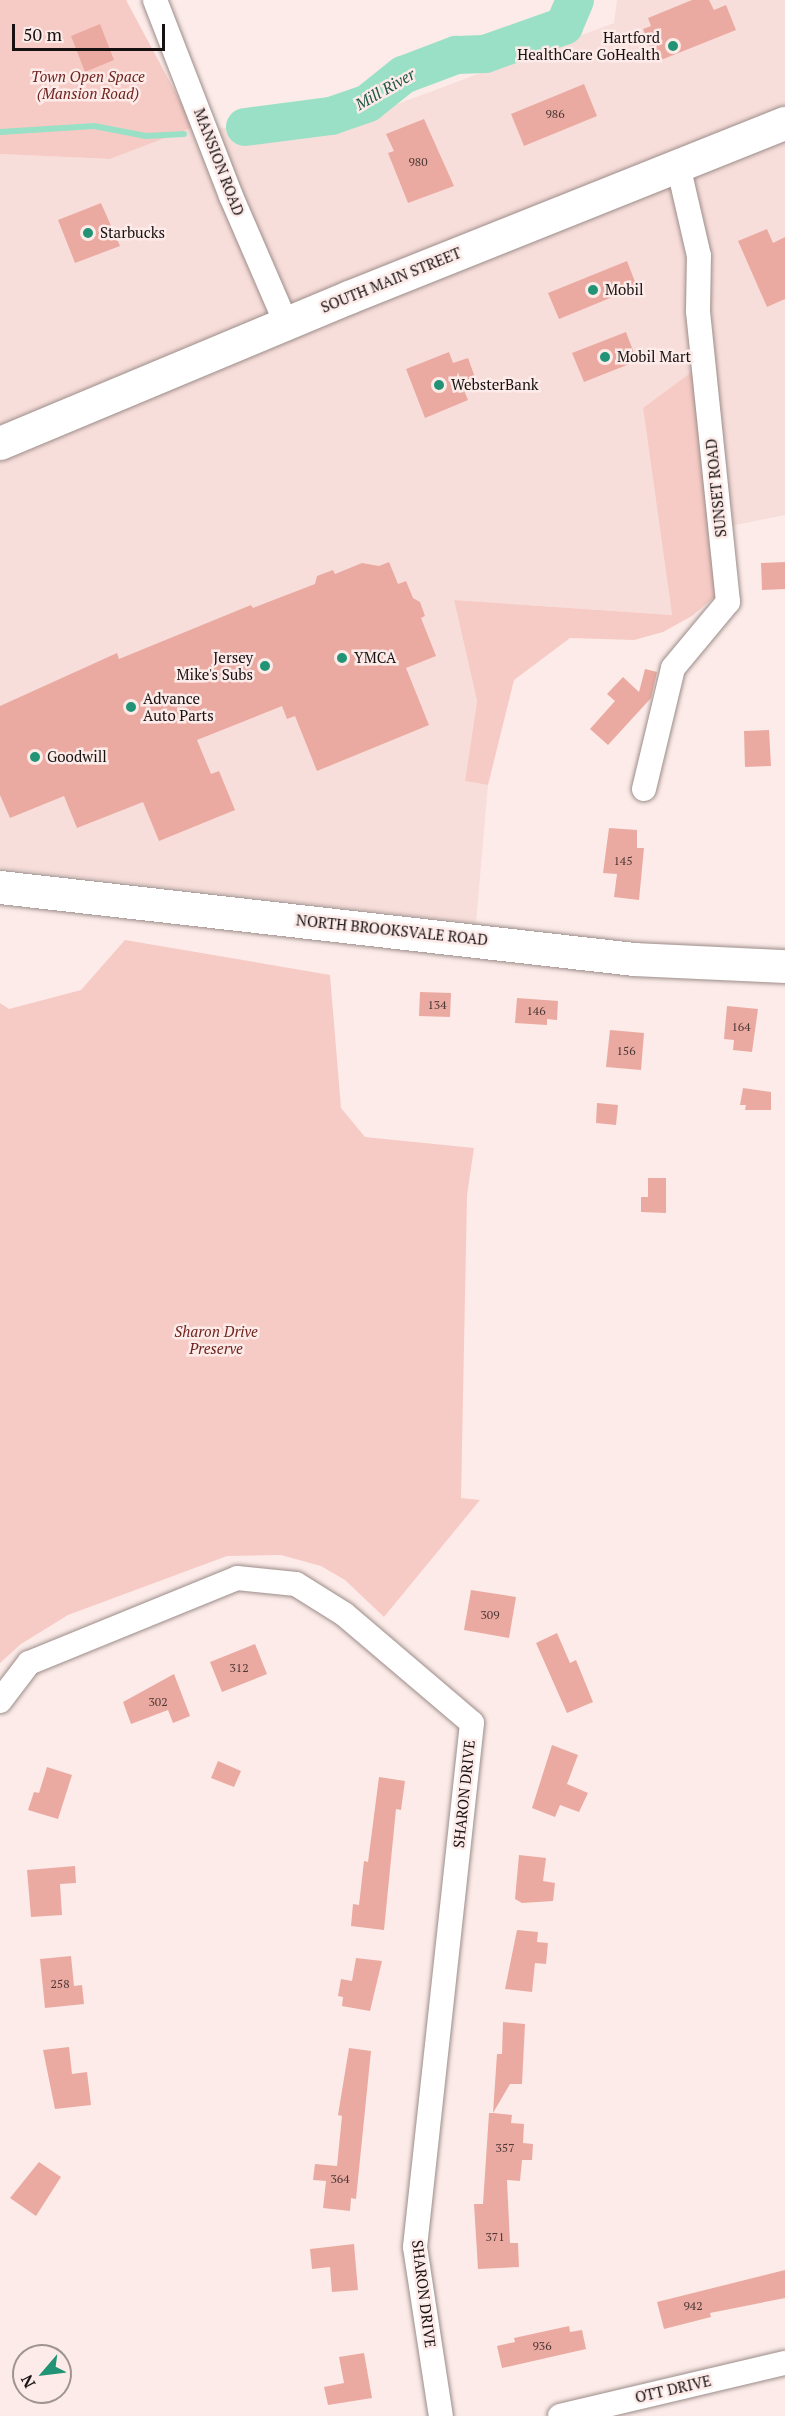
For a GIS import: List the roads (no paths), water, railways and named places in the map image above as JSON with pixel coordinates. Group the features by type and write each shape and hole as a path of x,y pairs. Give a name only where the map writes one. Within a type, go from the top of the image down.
{"main road":[{"name":"SOUTH MAIN STREET","path":"0,443 286,323 785,123"},
{"name":"NORTH BROOKSVALE ROAD","path":"0,887 518,943 634,959 785,966"}],"street":[{"name":"MANSION ROAD","path":"155,0 231,196 286,323"},
{"name":"SUNSET ROAD","path":"644,789 673,668 728,602 698,311 697,240 678,165"},
{"name":"SHARON DRIVE","path":"0,1701 29,1663 237,1578 296,1584 344,1614 472,1723 415,2247 441,2416"},
{"name":"OTT DRIVE","path":"560,2416 785,2363"}],"waterway":[{"name":"Mill River","path":"245,127 331,116 368,103 403,75 456,55 485,54 564,26 575,0"},
{"name":"Mill River","path":"0,132 94,126 146,136 184,134"}],"place":[{"name":"Hartford HealthCare GoHealth","path":"673,46"},
{"name":"Starbucks","path":"88,233"},
{"name":"Mobil","path":"593,290"},
{"name":"Mobil Mart","path":"605,357"},
{"name":"WebsterBank","path":"439,385"},
{"name":"YMCA","path":"342,658"},
{"name":"Jersey Mike's Subs","path":"265,666"},
{"name":"Advance Auto Parts","path":"131,707"},
{"name":"Goodwill","path":"35,757"}],"park label":[{"name":"Town Open Space (Mansion Road)","path":"88,84"},
{"name":"Sharon Drive Preserve","path":"216,1340"}]}
